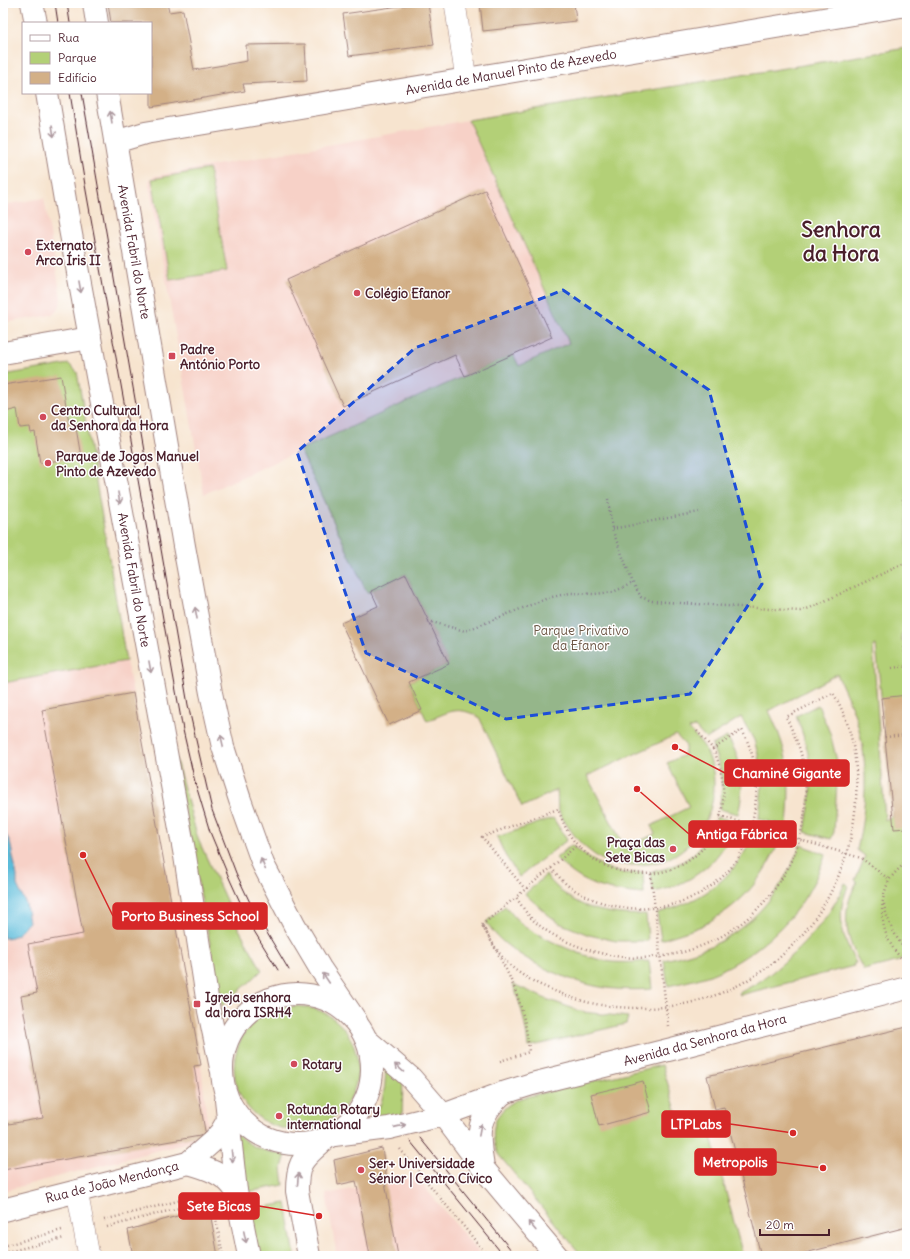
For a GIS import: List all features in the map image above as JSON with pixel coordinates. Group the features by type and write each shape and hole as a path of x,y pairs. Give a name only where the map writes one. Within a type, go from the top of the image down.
{"main road":[{"path":"32,3 36,22"},
{"path":"94,3 97,22"},
{"name":"Avenida de Manuel Pinto de Azevedo","path":"115,142 145,133 466,80 907,4"},
{"name":"Avenida Fabril do Norte","path":"47,94 68,218 184,848 209,1010 221,1068"},
{"name":"Avenida Fabril do Norte","path":"108,94 115,142 186,554 211,693 223,747 263,864 291,919 320,968 356,1021"},
{"path":"3,353 90,338"},
{"name":"Avenida da Senhora da Hora","path":"329,1138 389,1128 443,1115 532,1084 907,988"},
{"path":"249,1256 236,1191 225,1094 222,1081 221,1068 224,1045 235,1024 251,1008 272,997 295,993 318,996 339,1006 356,1021 368,1041 373,1063 371,1086 362,1107 348,1124 303,1159 299,1168 297,1191 309,1256"},
{"path":"368,1041 411,1078 427,1096 483,1168 557,1256"},
{"path":"483,1168 478,1136 481,1124 488,1109 503,1093"},
{"name":"Avenida da Senhora da Hora","path":"427,1096 441,1098 468,1098 503,1093"},
{"path":"225,1094 238,1116 256,1133 280,1142 305,1144 329,1138"},
{"name":"Rua de João Mendonça","path":"3,1210 188,1163 213,1141 221,1132 228,1120"},
{"path":"188,1163 207,1168 222,1176 236,1191"}],"street":[{"path":"455,3 466,80"},
{"path":"77,1191 89,1256"}],"path":[{"path":"608,499 612,529 633,583 641,597 652,601 800,611 810,608 907,562"},
{"path":"903,499 907,521"},
{"path":"612,529 699,512"},
{"path":"428,621 465,631 548,598 570,593 594,594 613,592 633,583"},
{"path":"892,668 907,666 904,647"},
{"path":"482,926 505,960 524,976 559,993 606,1006 631,1008 667,1007 691,1002 726,990 756,976 782,955 805,932 823,907 838,879 847,854 856,807 856,763 847,723 832,693 786,717 800,750 806,777 804,818 799,840 791,862 776,889 761,906 728,934 708,944 661,957 626,957 608,955 572,944 547,931 532,919 516,897"},
{"path":"551,868 572,889 598,901 625,907 655,908 681,902 695,896 715,883 735,862 745,845 753,826 756,801 756,773 753,756 742,730 713,749"},
{"path":"526,889 504,865 482,837 558,809 567,830 577,845 605,866 622,872 651,874 666,871 693,858 709,841 716,829 724,793 721,771 713,749 697,731"},
{"path":"885,737 907,735"},
{"path":"720,816 861,858 890,880"},
{"path":"482,926 577,845"},
{"path":"907,861 890,880 883,898 883,922 887,937 896,954 907,963"},
{"path":"651,874 667,1007 668,1029"},
{"path":"883,898 886,914 891,928 898,941 905,950 907,950"},
{"path":"482,926 507,969 521,1004 526,1026 529,1052 500,1061"},
{"path":"395,1144 488,1256"},
{"path":"3,1254 197,1196 209,1200 214,1206 223,1256"},
{"path":"3,1246 84,1230 214,1199"}],"highlighted area":[{"path":"563,290 709,390 762,584 690,694 506,719 366,653 297,452 415,348"}],"shaded area":[{"name":"Colégio Efanor","path":"468,120 569,343 519,366 513,354 204,494 149,185 150,179 155,176"},
{"name":"Externato Arco Íris II","path":"44,198 61,298 60,305 58,310 47,316 3,323 3,205"},
{"path":"126,661 201,1065 208,1131 201,1139 3,1191 3,683"},
{"path":"416,1177 482,1256 337,1256 326,1194"}],"green space":[{"name":"Parque Privativo da Efanor","path":"907,48 907,632 901,635 902,641 907,640 907,956 903,957 899,961 864,970 849,938 847,927 848,905 851,894 857,882 855,880 865,856 857,850 863,815 865,780 862,744 858,727 853,710 837,674 769,711 785,754 789,780 787,826 759,819 762,784 758,754 754,740 741,717 706,739 695,727 689,729 703,745 710,760 714,776 714,793 710,809 704,824 695,837 683,849 669,858 647,864 626,865 609,862 601,859 586,848 566,824 558,809 557,790 522,807 479,717 465,711 453,711 427,721 409,682 448,664 406,574 367,593 300,450 513,354 519,366 569,343 468,120","holes":["876,645 893,816 885,820 873,646","676,735 686,746 684,755 667,763 689,807 651,826 655,834 625,848 587,776"]},
{"path":"209,169 227,271 170,280 152,179"},
{"name":"Parque de Jogos Manuel Pinto de Azevedo","path":"69,364 77,372 126,661 3,683 3,375"},
{"path":"818,705 830,733 838,765 834,832 831,839 805,832 810,803 811,777 805,741 796,716"},
{"path":"727,737 736,755 741,774 742,784 738,814 719,809 722,788 721,771 712,745"},
{"path":"171,742 198,839 239,929 262,970 222,1006"},
{"path":"717,817 735,822 725,845 717,857 701,871 683,882 663,890 653,892 651,872 682,862 695,852 711,832"},
{"path":"553,818 567,840 519,877 505,855 497,837"},
{"path":"756,829 781,838 769,862 755,884 737,902 707,923 661,940 657,913 690,901 718,884 740,860"},
{"path":"571,845 589,858 611,870 626,873 643,872 644,894 607,889 586,881 576,875 556,858"},
{"path":"800,845 826,854 815,879 803,900 783,925 758,948 731,965 705,977 668,986 664,960 706,948 719,942 746,924 758,913 778,888 794,860"},
{"path":"546,875 555,886 568,896 589,907 611,913 646,914 648,941 616,941 589,935 559,923 525,894"},
{"path":"845,883 848,885 842,903 842,928 846,943 856,963 853,964 854,966 740,995 739,993 756,984 782,964 804,943 823,921 839,896"},
{"path":"505,906 522,924 531,930 565,948 578,953 612,962 649,961 652,989 635,990 606,988 579,982 538,965 502,941 486,922"},
{"path":"513,984 546,999 583,1012 628,1017 626,1024 528,1047 523,1015"},
{"path":"296,1006 308,1007 320,1011 340,1024 353,1044 357,1056 357,1080 353,1092 340,1112 320,1125 308,1129 296,1130 284,1129 272,1125 252,1112 239,1092 235,1080 234,1068 235,1056 239,1044 252,1024 272,1011 284,1007"},
{"path":"385,1061 403,1079 402,1119 368,1128 377,1112 383,1096"},
{"path":"662,1065 679,1120 707,1121 743,1256 582,1256 498,1154 493,1136 496,1120 505,1107 512,1102 521,1098"},
{"path":"235,1132 247,1142 258,1148 286,1154 282,1168 284,1185 247,1192"},
{"path":"286,1203 295,1256 258,1256 249,1210"}],"water":[{"path":"3,829 10,842 17,876 17,885 26,904 29,922 15,936 8,938 3,938"}],"building":[{"path":"108,3 167,3 169,12 183,10 194,70 247,61 246,45 305,44 307,81 243,84 245,91 151,107 152,22 111,22"},
{"path":"428,3 434,45 349,56 343,14"},
{"path":"480,3 574,3 576,21 483,31"},
{"path":"485,190 552,337 465,376 455,355 343,406 286,280"},
{"name":"Centro Cultural da Senhora da Hora","path":"61,376 69,423 75,422 81,457 40,463 35,432 31,433 30,427 20,428 17,409 5,412 3,385"},
{"path":"406,574 449,664 409,682 422,710 389,725 341,623 378,606 371,591"},
{"path":"133,693 201,1065 194,1066 205,1131 200,1136 3,1170 3,1125 43,1118 21,996 37,993 28,944 83,934 42,710"},
{"path":"907,695 907,828 894,829 881,698"},
{"path":"907,1027 907,1227 805,1253 805,1256 761,1256 724,1107 715,1109 707,1076"},
{"path":"643,1081 651,1112 599,1126 591,1094"},
{"path":"382,1148 387,1182 385,1182 398,1256 370,1256 356,1181 338,1185 334,1160"},
{"path":"209,1207 218,1256 133,1256 128,1230"}],"tram line":[{"path":"55,3 58,22"},
{"path":"67,3 70,22"},
{"path":"70,94 85,185 183,730 195,782 210,832 230,880 251,926 278,970"},
{"path":"82,94 188,705 212,810 236,873 254,911 289,970"},
{"path":"420,1138 516,1256"},
{"path":"410,1141 504,1256"}],"place":[{"name":"Externato Arco Íris II","path":"28,252"},
{"name":"Colégio Efanor","path":"357,293"},
{"name":"Padre António Porto","path":"172,356"},
{"name":"Centro Cultural da Senhora da Hora","path":"43,417"},
{"name":"Parque de Jogos Manuel Pinto de Azevedo","path":"48,463"},
{"name":"Chaminé Gigante","path":"675,747"},
{"name":"Antiga Fábrica","path":"637,789"},
{"name":"Praça das Sete Bicas","path":"673,849"},
{"name":"Porto Business School","path":"83,855"},
{"name":"Igreja senhora da hora ISRH4","path":"197,1004"},
{"name":"Rotary","path":"294,1064"},
{"name":"Rotunda Rotary international","path":"279,1116"},
{"name":"LTPLabs","path":"793,1133"},
{"name":"Metropolis","path":"823,1168"},
{"name":"Ser+ Universidade Sénior | Centro Cívico","path":"361,1170"},
{"name":"Sete Bicas","path":"319,1216"}],"district":[{"name":"Senhora da Hora","path":"841,241"}]}
